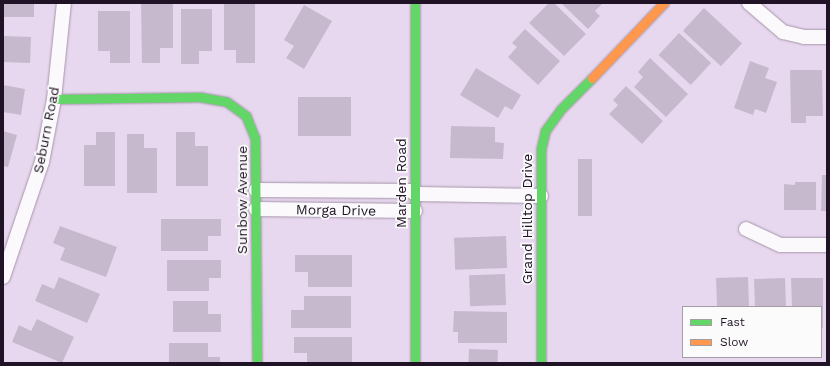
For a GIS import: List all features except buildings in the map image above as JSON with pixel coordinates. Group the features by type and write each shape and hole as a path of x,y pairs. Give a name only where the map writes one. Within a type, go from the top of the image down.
{"street":[{"name":"Seburn Road","path":"4,273 42,162 54,100 64,3"},
{"name":"Marden Road","path":"415,3 415,363"},
{"name":"Grand Hilltop Drive","path":"541,363 541,149 545,131 561,109 664,3"},
{"path":"749,3 782,32 804,37 827,37"},
{"name":"Sunbow Avenue","path":"54,100 200,97 227,102 246,116 255,138 257,363"},
{"name":"Morga Drive","path":"256,190 541,196"},
{"name":"Morga Drive","path":"256,209 415,211"},
{"path":"746,229 781,245 827,245"}],"traffic: fast":[{"path":"415,3 415,363"},
{"path":"541,363 541,149 545,131 561,109 592,78"},
{"path":"54,99 200,97 227,102 246,116 255,138 257,363"}],"traffic: slow":[{"path":"592,78 664,3"}]}
